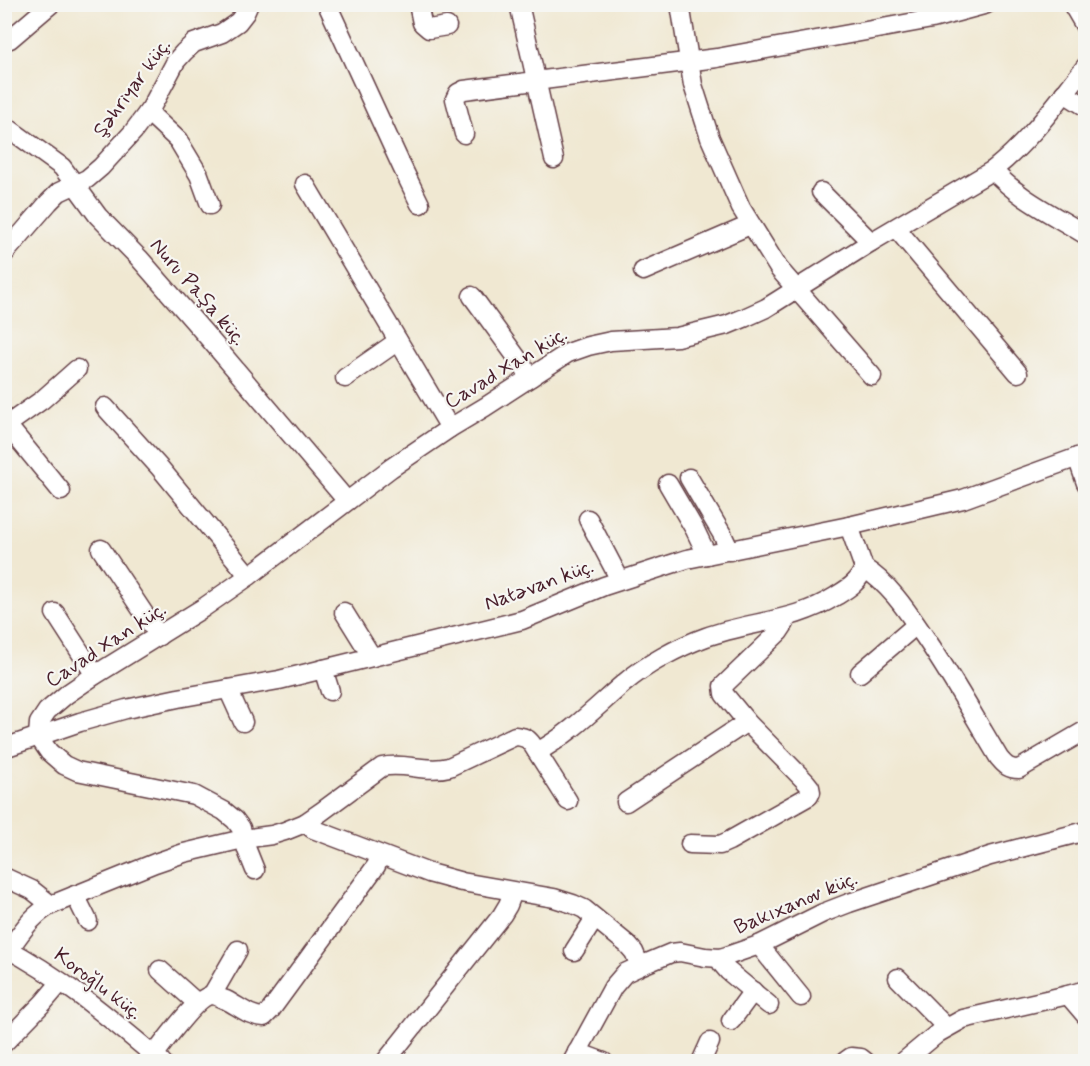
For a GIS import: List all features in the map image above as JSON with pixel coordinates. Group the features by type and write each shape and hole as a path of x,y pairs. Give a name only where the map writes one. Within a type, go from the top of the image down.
{"street":[{"path":"4,41 10,39 51,4"},
{"name":"Şəhriyar küç.","path":"4,254 59,192 87,179 133,132 176,60 194,43 222,33 238,22 249,4"},
{"path":"327,4 420,204"},
{"path":"418,4 422,23 429,29 447,26"},
{"path":"519,4 554,159"},
{"path":"680,4 693,85 710,138 741,208 779,269 872,376"},
{"path":"464,134 455,99 458,93 464,90 717,58 932,19 987,4"},
{"path":"1072,4 1086,28"},
{"name":"Cavad Xan küç.","path":"38,736 39,723 47,711 67,694 203,608 249,576 391,468 450,428 568,353 611,341 677,337 727,325 766,308 871,242 993,170 1022,144 1086,66"},
{"path":"1064,93 1086,107"},
{"path":"147,112 178,140 199,175 210,205"},
{"name":"Nuru Paşa küç.","path":"4,125 62,167 98,216 139,258 347,501"},
{"path":"993,170 1016,192 1086,235"},
{"path":"305,184 450,428"},
{"path":"821,192 871,242"},
{"path":"643,271 750,225"},
{"path":"896,228 1018,373"},
{"path":"472,296 531,377"},
{"path":"345,378 398,341"},
{"path":"61,491 6,426 42,400 77,369"},
{"path":"105,406 160,468 249,576"},
{"path":"1082,455 1086,483"},
{"name":"Natəvan küç.","path":"4,748 80,722 126,710 279,680 522,620 620,580 687,559 849,526 976,495 1082,455"},
{"path":"689,478 730,551"},
{"path":"668,484 696,530 707,555"},
{"path":"588,519 620,580"},
{"path":"849,526 864,568 882,581 904,607 942,662 1006,766 1019,769 1084,734"},
{"path":"101,549 159,636"},
{"path":"537,752 574,728 640,670 724,630 785,618 815,607 853,586 860,578 864,568"},
{"path":"344,612 372,657"},
{"path":"55,613 95,675"},
{"path":"690,844 720,845 808,796 811,792 806,782 747,722 724,694 723,686 779,632 785,623 785,618"},
{"path":"860,673 916,625"},
{"path":"323,669 330,691"},
{"path":"228,689 243,722"},
{"path":"626,802 747,722"},
{"path":"38,736 49,752 64,765 77,771 194,795 224,811 241,828 255,870"},
{"path":"7,948 33,917 51,905 184,853 243,839 272,835 305,823 382,767 390,765 439,770 515,736 524,737 529,740 568,801"},
{"path":"305,823 313,829 429,873 462,882 554,898 573,904 584,909 634,952 640,966"},
{"name":"Bakıxanov küç.","path":"574,1057 619,979 625,973 671,952 720,958 759,945 823,913 849,903 990,856 1086,831"},
{"path":"160,970 205,999 224,999 254,1017 264,1017 376,866 380,856"},
{"path":"4,877 32,890 51,905"},
{"path":"385,1062 502,915 513,892"},
{"path":"75,895 88,921"},
{"path":"574,951 595,918"},
{"path":"759,945 801,997"},
{"name":"Koroğlu küç.","path":"7,948 82,996 158,1058"},
{"path":"158,1058 188,1012 205,999 238,950"},
{"path":"720,958 728,971 769,1005"},
{"path":"898,978 946,1028"},
{"path":"4,1043 61,982"},
{"path":"731,1021 753,991"},
{"path":"903,1062 946,1028 963,1019 1077,992 1086,1016"},
{"path":"700,1062 710,1042"},
{"path":"574,1057 604,1062"},
{"path":"844,1062 851,1057 861,1058 866,1062"}]}
